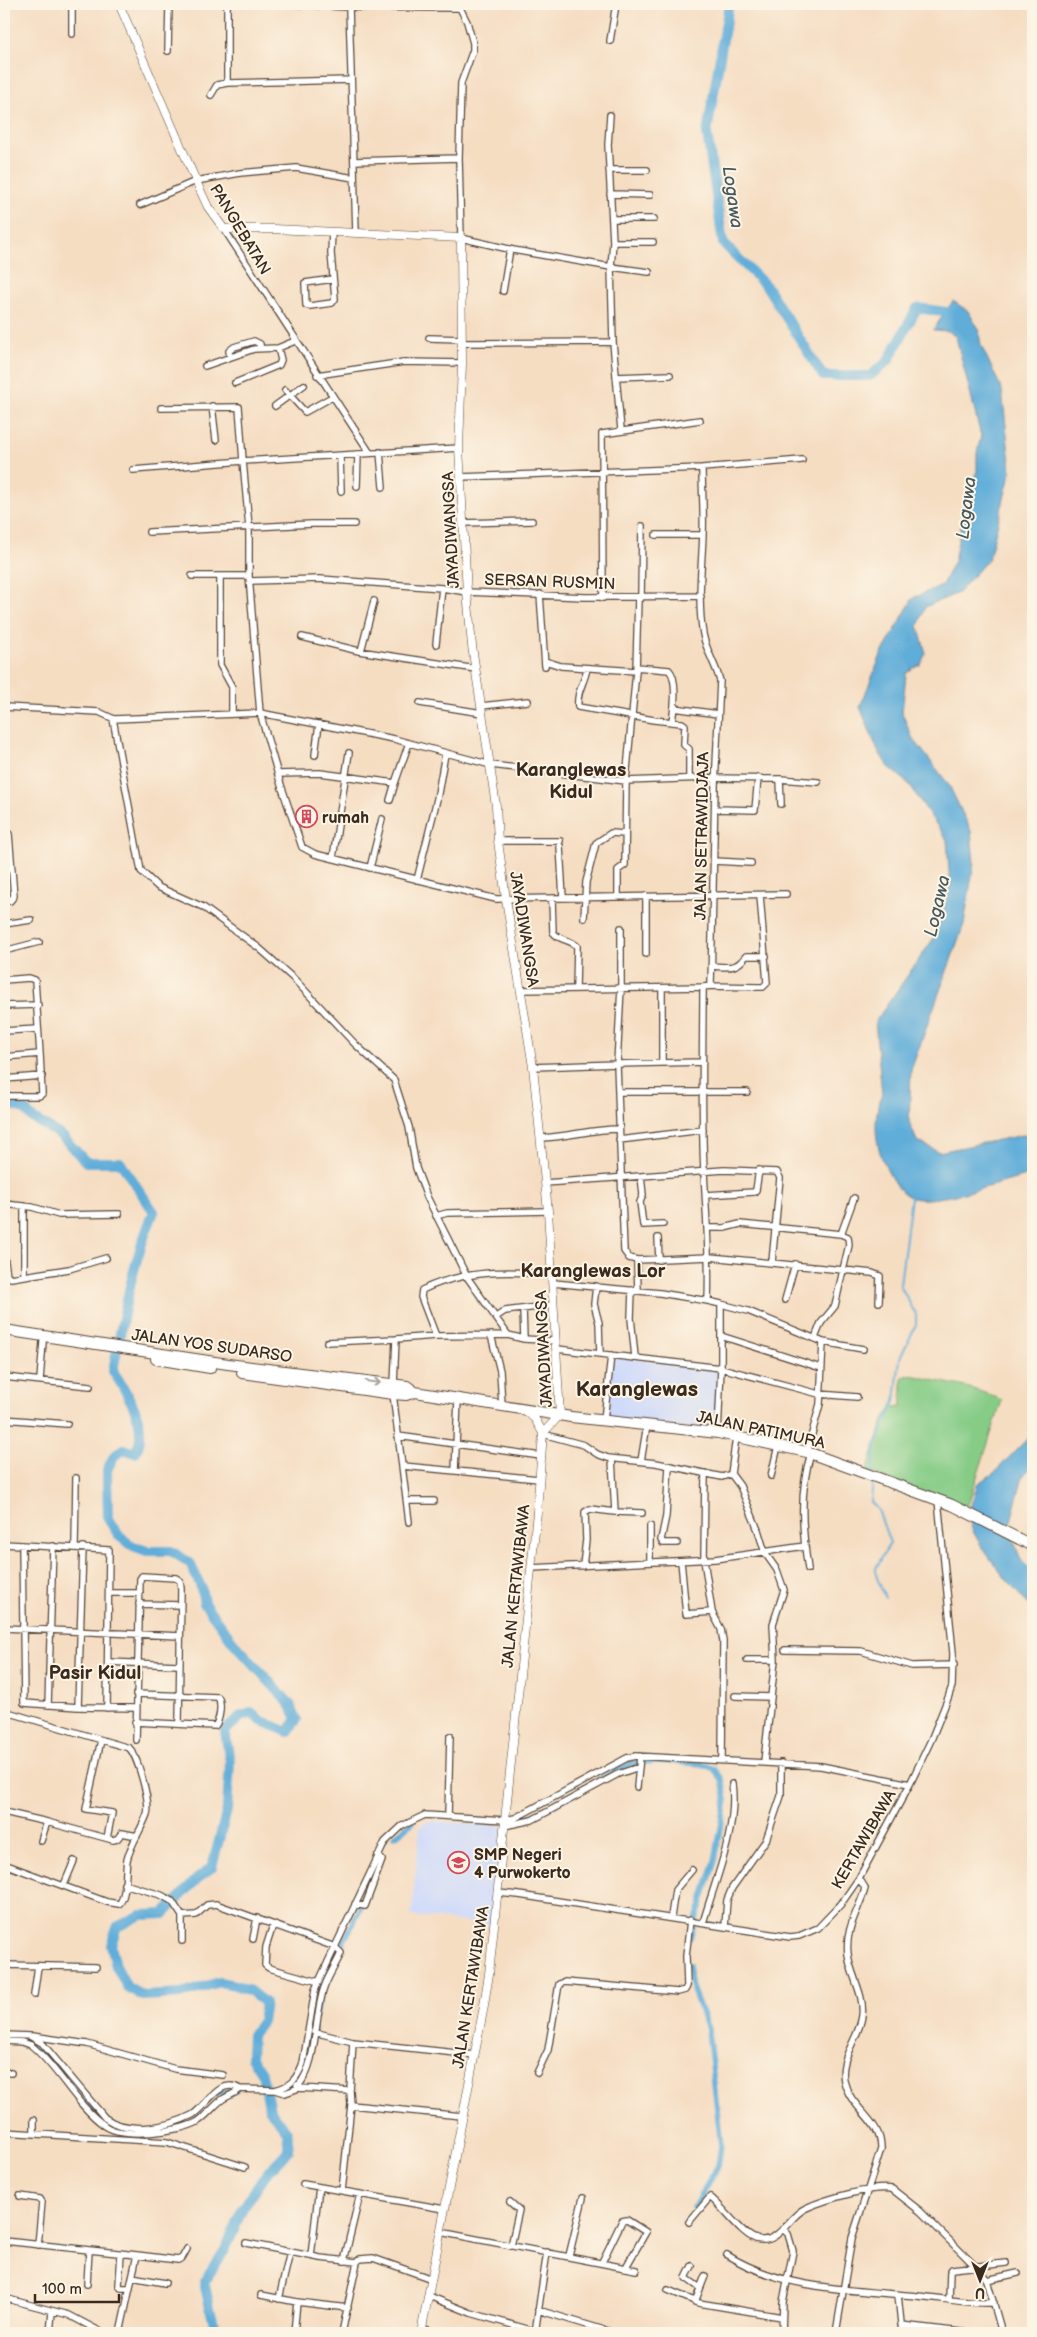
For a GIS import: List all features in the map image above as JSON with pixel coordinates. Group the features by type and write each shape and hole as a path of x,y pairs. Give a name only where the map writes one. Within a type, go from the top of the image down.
{"highway":[{"name":"JALAN YOS SUDARSO","path":"4,1330 88,1346 228,1364 393,1389 407,1386 416,1392 560,1415"},
{"name":"JALAN YOS SUDARSO","path":"4,1336 88,1346"},
{"name":"JALAN PATIMURA","path":"560,1415 718,1433 809,1452 952,1505 1033,1546"}],"street":[{"path":"72,4 72,34"},
{"name":"PANGEBATAN","path":"119,4 208,207 224,229 295,342 370,453"},
{"path":"168,50 169,4"},
{"path":"227,4 227,83"},
{"path":"295,4 349,7 458,6 467,22 473,43 473,50 461,83 459,158 460,238"},
{"path":"610,41 616,4"},
{"path":"349,7 356,232"},
{"path":"211,95 217,85 227,83 352,80"},
{"path":"610,115 609,170 612,219 613,342 621,430"},
{"path":"354,160 459,158"},
{"path":"140,204 196,181 240,173 296,168 354,178"},
{"path":"609,170 647,170"},
{"path":"610,194 650,195"},
{"path":"612,219 654,219"},
{"path":"224,229 356,232 460,238 510,249 649,272"},
{"path":"332,232 335,297 332,303 310,306 306,304 304,282 333,279"},
{"name":"JAYADIWANGSA","path":"460,238 462,363 459,448 467,592 476,670 491,766 506,899 533,1066 546,1183 560,1415"},
{"path":"612,242 653,242"},
{"path":"503,291 510,249"},
{"path":"430,338 462,341 613,342"},
{"path":"205,366 230,357 229,351 234,347 254,341 260,344 260,348 278,348 295,342"},
{"path":"235,383 279,365 281,360 278,348"},
{"path":"317,375 404,362 462,363"},
{"path":"616,377 670,375"},
{"path":"275,406 304,385"},
{"path":"286,390 304,412 332,397"},
{"path":"212,406 216,440"},
{"path":"162,408 240,407 249,527 249,578 260,713 302,847 315,854 484,896 506,899 786,894"},
{"path":"603,598 602,434 700,420"},
{"path":"133,470 459,448"},
{"path":"380,452 383,486"},
{"path":"358,454 358,486"},
{"path":"340,456 341,491"},
{"path":"460,477 702,468 802,460"},
{"name":"JALAN SETRAWIDJAJA","path":"702,468 703,535 701,596 704,639 719,672 720,681 711,986"},
{"path":"463,523 532,521"},
{"path":"149,532 354,524"},
{"path":"618,897 618,870 624,866 626,781 633,717 642,526"},
{"path":"656,535 703,535"},
{"name":"SERSAN RUSMIN","path":"192,576 320,579 442,588 467,592 603,598 701,596"},
{"path":"220,576 220,664 232,687 232,712"},
{"path":"436,644 442,588"},
{"path":"540,594 545,664 587,668 671,671 675,690 672,721"},
{"path":"361,651 374,601"},
{"path":"302,637 361,651 476,670"},
{"path":"587,668 586,677 582,682 578,707 633,717 672,721 684,725 684,745 689,750 688,778"},
{"path":"420,703 482,710 528,701"},
{"path":"4,707 99,712 115,719 232,712 260,713 408,743 491,766 626,781 688,778 758,778 818,782"},
{"path":"674,708 718,714"},
{"path":"115,719 126,801 141,872 158,887 203,907 259,948 294,979 355,1044 394,1080 409,1127 416,1168 436,1216 470,1276 508,1335"},
{"path":"316,755 319,724"},
{"path":"390,800 408,743"},
{"path":"333,858 350,753"},
{"path":"417,880 437,799 445,754"},
{"path":"278,774 320,773 395,783"},
{"path":"715,809 755,810 758,778"},
{"path":"780,779 781,804"},
{"path":"370,868 382,819"},
{"path":"4,829 9,834 6,851 14,896 10,900 4,901"},
{"path":"584,918 586,882 596,844 611,833 625,834"},
{"path":"498,841 560,843 563,898"},
{"path":"714,861 751,863"},
{"path":"4,876 11,875"},
{"path":"522,990 711,986 763,987 767,983 760,895"},
{"path":"646,896 646,954"},
{"path":"552,899 553,932 556,936 577,946 576,988"},
{"path":"4,924 31,920"},
{"path":"621,928 621,988 617,1064 624,1251 630,1258 637,1260 710,1257 872,1273 880,1276 879,1302"},
{"path":"4,951 39,942"},
{"path":"712,966 733,967 743,963 746,956 766,956"},
{"path":"4,980 34,979 38,1005 42,1076 41,1095 4,1096"},
{"path":"703,987 702,1092 704,1172 710,1257 708,1300"},
{"path":"662,988 662,1063"},
{"path":"4,1006 38,1005"},
{"path":"4,1031 38,1029"},
{"path":"4,1057 40,1054"},
{"path":"533,1066 703,1062"},
{"path":"4,1079 42,1076"},
{"path":"618,1092 747,1092"},
{"path":"540,1138 568,1136 591,1130 619,1129"},
{"path":"619,1140 703,1130"},
{"path":"546,1183 724,1170 774,1171 780,1176 772,1262"},
{"path":"706,1195 754,1192 756,1190 759,1170"},
{"path":"641,1176 643,1195 640,1202 643,1225 663,1224"},
{"path":"841,1234 854,1198"},
{"path":"4,1204 24,1206 59,1215 119,1214"},
{"path":"24,1206 24,1276"},
{"path":"436,1216 447,1213 548,1211"},
{"path":"708,1228 724,1228 740,1224 776,1226 841,1234 848,1237 850,1245 835,1306 821,1323 815,1338"},
{"path":"658,1238 659,1260"},
{"path":"4,1255 7,1277 11,1278 69,1269 106,1258"},
{"path":"635,1357 631,1318 637,1260"},
{"path":"785,1300 795,1264"},
{"path":"436,1336 421,1297 421,1292 424,1289 470,1276 526,1272 553,1279 596,1286 708,1300 748,1311 823,1342 863,1349"},
{"path":"596,1286 594,1304 600,1323 600,1354"},
{"path":"718,1433 722,1368 721,1304"},
{"path":"496,1317 504,1311 554,1305"},
{"path":"523,1309 524,1339"},
{"path":"492,1335 500,1371 502,1406"},
{"path":"327,1342 436,1336 508,1335 600,1354 722,1368 819,1394 857,1397"},
{"path":"721,1336 821,1368"},
{"path":"396,1339 393,1389 409,1522"},
{"path":"40,1380 43,1342"},
{"path":"808,1569 802,1522 803,1483 820,1404 823,1342"},
{"path":"604,1420 611,1355"},
{"path":"4,1376 90,1386"},
{"path":"454,1471 458,1399"},
{"path":"524,1409 535,1419 543,1434 584,1445 597,1454 612,1459 641,1461 722,1477 731,1474"},
{"path":"543,1434 560,1415"},
{"path":"4,1419 67,1424"},
{"path":"641,1461 647,1425"},
{"name":"JALAN KERTAWIBAWA","path":"422,2331 484,2004 498,1894 543,1434"},
{"path":"398,1436 541,1456"},
{"path":"736,1437 731,1474 740,1486 754,1518 765,1553 777,1570 784,1590 773,1624 775,1660 764,1762"},
{"path":"771,1476 778,1446"},
{"path":"612,1459 615,1512"},
{"path":"403,1466 539,1479"},
{"path":"669,1466 666,1516 661,1540 663,1543 677,1543"},
{"path":"705,1473 704,1560 712,1612 721,1630 723,1641 722,1760"},
{"path":"75,1546 76,1478"},
{"name":"KERTAWIBAWA","path":"498,1894 519,1895 790,1937 818,1928 841,1904 859,1878 932,1740 952,1686 954,1665 938,1500"},
{"path":"407,1501 434,1501"},
{"path":"583,1566 586,1512 590,1509 642,1513"},
{"path":"650,1526 650,1562"},
{"path":"4,1544 75,1546 109,1550 110,1593 107,1708"},
{"path":"22,1545 23,1701 26,1705 78,1708 136,1708"},
{"path":"48,1705 53,1546"},
{"path":"531,1568 704,1560 805,1546"},
{"path":"78,1708 83,1547"},
{"path":"681,1561 686,1614 712,1612"},
{"path":"136,1740 139,1604 140,1579 142,1576 176,1578 180,1581 178,1722"},
{"path":"110,1593 140,1593"},
{"path":"139,1604 180,1605"},
{"path":"4,1628 180,1636"},
{"path":"785,1650 860,1650 912,1666 954,1665"},
{"path":"747,1660 775,1660"},
{"path":"108,1662 178,1664"},
{"path":"136,1694 218,1697 220,1702 218,1722 215,1726 178,1722 136,1722"},
{"path":"735,1696 770,1698"},
{"path":"4,1711 129,1748 134,1754 142,1778 148,1810 127,1860 123,1899 119,1904 114,1905 4,1864"},
{"path":"448,1816 450,1736"},
{"path":"101,1740 86,1809 112,1814 107,1838"},
{"path":"313,2032 312,2001 319,1982 359,1906 385,1842 402,1826 417,1817 434,1814 519,1824 627,1758 639,1761 722,1760 781,1763 831,1768 910,1784"},
{"path":"505,1823 518,1817 542,1811 618,1774 639,1761"},
{"path":"637,1787 639,1761"},
{"path":"723,1927 727,1900 732,1888 763,1847 769,1832 781,1796 781,1763"},
{"path":"702,1923 720,1873 734,1800 732,1784"},
{"path":"4,1812 115,1840 122,1832 137,1836"},
{"path":"41,1841 48,1822"},
{"path":"359,1906 365,1906 379,1856"},
{"path":"64,1885 74,1860"},
{"path":"671,1918 675,1890 692,1870"},
{"path":"836,2333 851,2243 880,2157 880,2135 854,2103 847,2092 844,2079 846,2056 860,2025 862,2014 862,2001 850,1966 847,1947 851,1923 864,1892 859,1878"},
{"path":"124,1884 156,1892 172,1901 180,1914 182,1941"},
{"path":"180,1914 196,1915 211,1903 224,1906 338,1949"},
{"path":"253,1939 257,1918"},
{"path":"537,2073 548,2050 559,1984 565,1982 678,1992 685,1990 687,1986 686,1956 691,1921"},
{"path":"273,1925 266,1947 265,1965 269,1968 319,1982"},
{"path":"297,2084 324,1987 338,1949"},
{"path":"4,1965 96,1967"},
{"path":"34,1995 38,1966"},
{"path":"313,2032 353,2042 475,2055"},
{"path":"4,2035 30,2036 87,2044 175,2069 223,2075"},
{"path":"30,2036 42,2043 105,2118 118,2125 139,2130"},
{"path":"4,2041 22,2042 37,2050 104,2126 123,2132 160,2129 198,2122 221,2100 240,2090"},
{"path":"342,2191 351,2105 353,2042"},
{"path":"160,2129 192,2115 213,2094 222,2089 234,2087 240,2090 273,2090 297,2084 350,2091"},
{"path":"351,2105 462,2116"},
{"path":"34,2120 34,2134"},
{"path":"160,2129 160,2141"},
{"path":"4,2132 160,2141 181,2145 245,2167"},
{"path":"303,2184 444,2209"},
{"path":"311,2256 319,2187"},
{"path":"689,2222 710,2197 742,2230 754,2238 766,2239 777,2236 785,2231 806,2208 889,2189 901,2194 987,2280 991,2303 1002,2333"},
{"path":"344,2261 360,2194"},
{"path":"20,2196 40,2199 42,2202 38,2245"},
{"path":"569,2256 583,2198"},
{"path":"510,2202 519,2210 511,2246"},
{"path":"602,2262 622,2221 627,2220 646,2232 626,2267"},
{"path":"782,2333 787,2279 793,2251 785,2231"},
{"path":"440,2232 636,2270"},
{"path":"4,2241 178,2260 182,2258 187,2249"},
{"path":"246,2243 344,2261 357,2262 363,2258 373,2258 432,2279"},
{"path":"87,2284 88,2251"},
{"path":"278,2299 290,2252"},
{"path":"429,2296 471,2313 537,2332 538,2310 547,2252"},
{"path":"121,2254 119,2286 130,2288"},
{"path":"120,2333 137,2255"},
{"path":"727,2255 752,2269 842,2291 991,2303"},
{"path":"342,2333 357,2262"},
{"path":"949,2299 950,2270 1006,2262"},
{"path":"692,2266 686,2278 700,2288"},
{"path":"987,2280 1018,2273"},
{"path":"695,2302 705,2276"},
{"path":"132,2277 165,2283"},
{"path":"668,2290 695,2302 782,2317"},
{"path":"261,2295 297,2302 348,2308"},
{"path":"898,2295 902,2333"},
{"path":"4,2298 82,2321 103,2333"},
{"path":"294,2333 297,2302"},
{"path":"538,2310 614,2333"},
{"path":"50,2333 52,2312"},
{"path":"901,2325 970,2333"},
{"path":"422,2331 437,2333"}],"shaded area":[{"path":"611,1356 717,1369 720,1409 718,1433 606,1419"},
{"name":"SMP Negeri 4 Purwokerto","path":"427,1822 504,1827 494,1925 411,1916 420,1827"}],"green space":[{"path":"905,1376 917,1376 962,1386 1002,1400 966,1511 867,1471 885,1417 894,1407 902,1406 902,1378"}],"water":[{"path":"953,301 968,311 978,328 981,345 1002,390 1011,471 989,558 958,593 925,607 918,626 926,653 920,665 906,674 902,713 912,737 949,785 971,831 974,863 964,924 911,1070 909,1122 917,1141 939,1152 1033,1133 1033,1174 951,1196 920,1199 910,1197 900,1190 887,1169 879,1150 876,1134 876,1117 882,1094 875,1022 936,935 950,886 947,840 908,783 888,766 878,751 860,707 881,655 913,598 942,585 954,561 962,521 977,471 977,453 981,436 956,337 948,331 933,330"},
{"path":"1033,1433 1033,1463 1023,1476 1009,1528 1021,1560 1033,1572 1033,1609 1006,1579 985,1551 976,1537 969,1517 978,1483 994,1473"}],"waterway":[{"name":"Logawa","path":"729,4 707,133 723,243 767,287 823,376 870,376 888,361 917,308 953,313 957,317"},
{"path":"4,1111 14,1105 25,1110 32,1118 62,1136 86,1162 120,1162 154,1212 134,1270 113,1371 125,1390 139,1422 139,1443 135,1453 124,1449 114,1456 107,1470 108,1519 120,1537 133,1546 147,1551 171,1551 190,1563 201,1587 204,1603 233,1642 290,1704 297,1719 288,1732 260,1720 251,1713 240,1717 225,1731 230,1762 227,1810 212,1867 196,1880 164,1914 141,1915 117,1927 111,1945 116,1966 127,1987 143,1996 182,1994 219,1982 235,1985 250,1991 265,2003 262,2021 252,2035 251,2057 262,2074 270,2110 287,2132 289,2150 266,2174 243,2208 225,2250 204,2282 216,2333"},
{"path":"873,1472 876,1445 895,1401 900,1358 916,1325 916,1315 900,1285 911,1197"},
{"path":"873,1479 871,1502 878,1510 890,1543 876,1568 876,1575 885,1598"},
{"path":"524,1820 631,1763 660,1761 703,1764 714,1769 722,1779 726,1800 715,1861 690,1938"},
{"path":"477,1821 495,1822"},
{"path":"395,1836 412,1823"},
{"path":"315,2017 327,1976 359,1911 374,1871"},
{"path":"689,1965 691,1985 708,2029 721,2146 718,2166 694,2207"},
{"path":"279,2091 293,2086 300,2080 314,2029"},
{"path":"4,2038 27,2041 33,2044 54,2065"},
{"path":"60,2072 95,2112 111,2125 121,2129"},
{"path":"219,2093 236,2090"}],"place":[{"name":"rumah","path":"306,817"},
{"name":"SMP Negeri 4 Purwokerto","path":"458,1863"}],"district":[{"name":"Karanglewas Kidul","path":"571,780"},
{"name":"Karanglewas Lor","path":"593,1270"},
{"name":"Karanglewas","path":"637,1389"},
{"name":"Pasir Kidul","path":"95,1672"}]}
